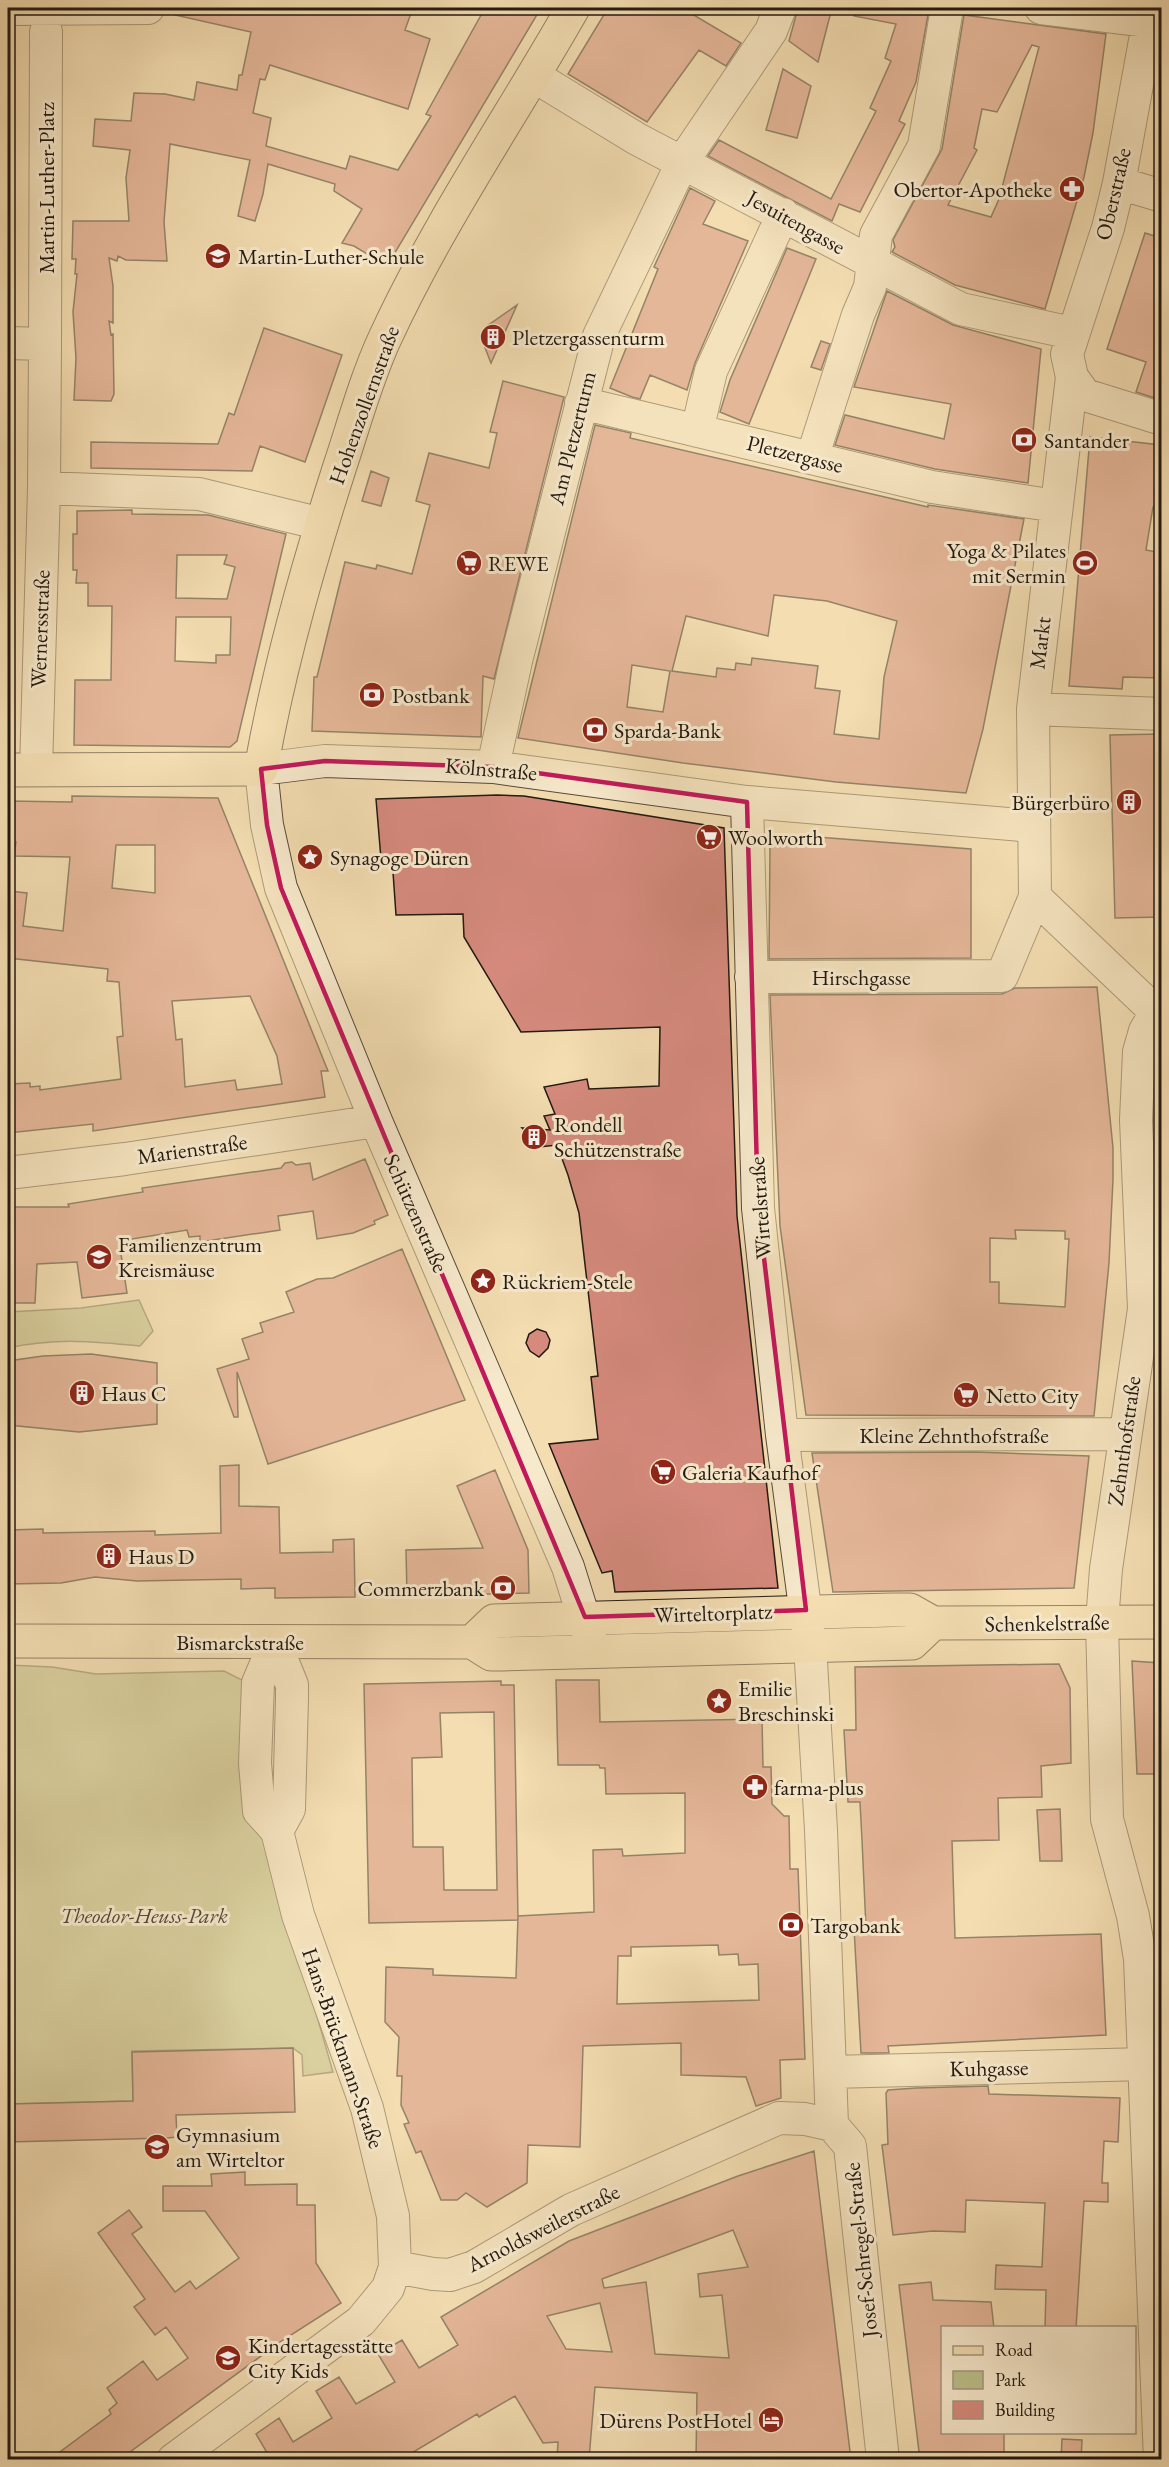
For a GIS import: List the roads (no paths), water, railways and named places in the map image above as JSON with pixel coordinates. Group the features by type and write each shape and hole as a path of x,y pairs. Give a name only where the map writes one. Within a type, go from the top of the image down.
{"main road":[{"name":"Hohenzollernstraße","path":"261,769 272,711 322,524 366,387 384,339 446,222 573,8"},
{"name":"Kölnstraße","path":"22,770 261,769"},
{"name":"Wirteltorplatz","path":"585,1617 806,1610"},
{"name":"Schenkelstraße","path":"806,1610 910,1610 933,1623 1161,1622"},
{"path":"472,1641 494,1621 585,1617"},
{"path":"810,1645 912,1643 933,1623"},
{"name":"Bismarckstraße","path":"8,1641 275,1643 472,1641 491,1654 594,1650"},
{"name":"Wirteltorplatz","path":"594,1650 810,1645"}],"street":[{"path":"8,9 148,8"},
{"name":"Am Pletzerturm","path":"493,767 516,661 581,403 607,315 683,161 771,31 780,8"},
{"path":"812,458 858,315 870,287 876,235 924,146 947,8"},
{"path":"1041,8 1149,14"},
{"name":"Oberstraße","path":"1072,377 1067,354 1108,228 1119,183 1149,14"},
{"name":"Martin-Luther-Platz","path":"45,344 46,32"},
{"name":"Jesuitengasse","path":"534,76 637,139 683,161 961,309 1072,333"},
{"path":"1119,183 1161,196"},
{"path":"697,431 711,371 783,214"},
{"path":"8,343 45,344"},
{"name":"Wernersstraße","path":"22,770 44,488 45,344"},
{"path":"1072,377 1085,395 1161,419"},
{"name":"Markt","path":"971,976 1002,976 1035,897 1033,709 1072,377"},
{"name":"Pletzergasse","path":"581,403 932,488 1056,506"},
{"path":"44,488 199,494 322,524"},
{"path":"1033,709 1152,714"},
{"name":"Kölnstraße","path":"261,769 325,761 493,767 747,802 1033,826"},
{"name":"Schützenstraße","path":"261,769 267,825 281,888 376,1121 568,1567 594,1650"},
{"name":"Wirtelstraße","path":"747,802 758,1208 782,1435 806,1610"},
{"path":"1035,897 1159,1010"},
{"name":"Hirschgasse","path":"750,977 971,976"},
{"name":"Zehnthofstraße","path":"1159,1010 1145,1031 1139,1052 1136,1120 1144,1309 1106,1569 1102,1622 1107,1819 1133,1916 1140,1959 1146,2064 1160,2460"},
{"name":"Marienstraße","path":"8,1173 125,1159 376,1121"},
{"name":"Kleine Zehnthofstraße","path":"782,1435 1125,1434"},
{"name":"Wirteltorplatz","path":"806,1610 821,1830 831,2072"},
{"name":"Hans-Brückmann-Straße","path":"275,1643 292,1684 289,1809 277,1831 298,1915 367,2108 382,2160 395,2230 395,2267"},
{"name":"Kuhgasse","path":"831,2072 1146,2064"},
{"path":"831,2072 832,2125"},
{"name":"Arnoldsweilerstraße","path":"395,2267 450,2275 474,2267 571,2210 779,2118 806,2119 832,2125"},
{"name":"Josef-Schregel-Straße","path":"832,2125 850,2146 883,2460"},
{"path":"173,2460 361,2321 388,2288 395,2267"}],"place":[{"name":"Obertor-Apotheke","path":"1072,189"},
{"name":"Martin-Luther-Schule","path":"218,256"},
{"name":"Pletzergassenturm","path":"493,337"},
{"name":"Santander","path":"1024,440"},
{"name":"REWE","path":"469,563"},
{"name":"Yoga & Pilates mit Sermin","path":"1085,563"},
{"name":"Postbank","path":"372,695"},
{"name":"Sparda-Bank","path":"595,730"},
{"name":"Bürgerbüro","path":"1129,802"},
{"name":"Woolworth","path":"709,837"},
{"name":"Synagoge Düren","path":"310,857"},
{"name":"Rondell Schützenstraße","path":"534,1137"},
{"name":"Familienzentrum Kreismäuse","path":"99,1257"},
{"name":"Rückriem-Stele","path":"483,1281"},
{"name":"Haus C","path":"82,1393"},
{"name":"Netto City","path":"966,1395"},
{"name":"Galeria Kaufhof","path":"663,1472"},
{"name":"Haus D","path":"109,1556"},
{"name":"Commerzbank","path":"503,1588"},
{"name":"Emilie Breschinski","path":"719,1701"},
{"name":"farma-plus","path":"755,1787"},
{"name":"Targobank","path":"791,1925"},
{"name":"Gymnasium am Wirteltor","path":"157,2147"},
{"name":"Kindertagesstätte City Kids","path":"228,2358"},
{"name":"Dürens PostHotel","path":"771,2420"}],"park label":[{"name":"Theodor-Heuss-Park","path":"144,1915"}]}
